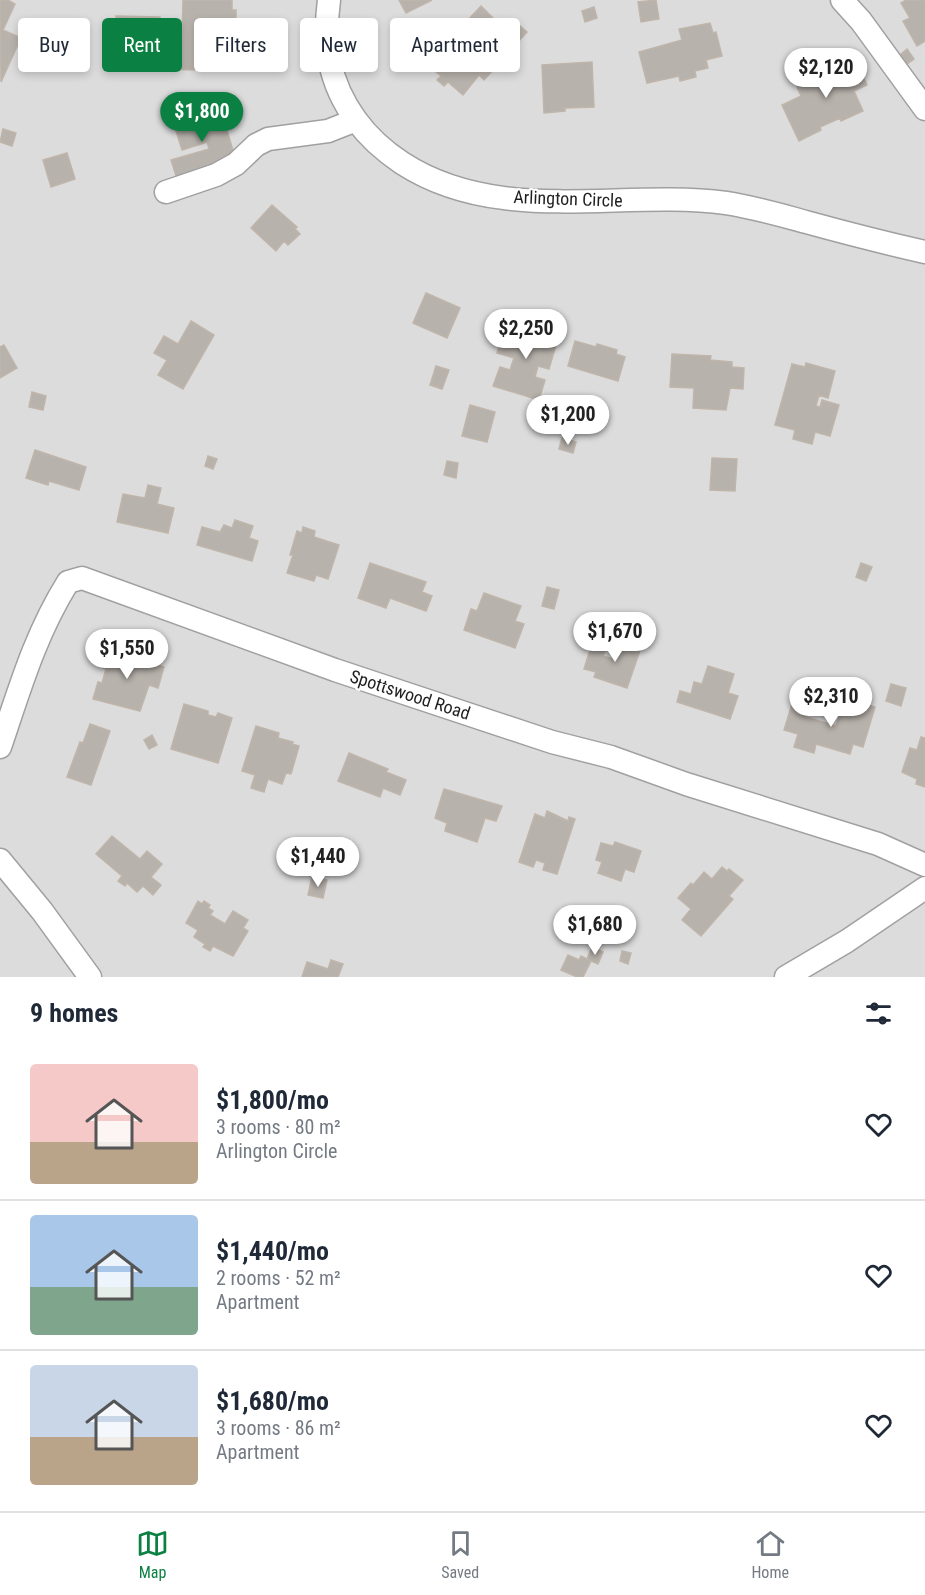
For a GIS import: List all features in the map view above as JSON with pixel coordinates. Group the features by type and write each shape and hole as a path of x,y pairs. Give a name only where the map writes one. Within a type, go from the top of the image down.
{"street":[{"name":"Arlington Circle","path":"329,0 325,26 329,61 344,100 365,133 389,154 432,180 483,196 544,201 689,200 728,204 925,252"},
{"path":"842,0 861,21 925,109"},
{"path":"166,192 216,175 236,164 256,144 268,139 328,131 356,120"},
{"name":"Spottswood Road","path":"0,747 32,654 49,613 68,582 82,578 335,670 552,742 610,757 686,784 878,844 925,865"},
{"path":"0,860 42,911 90,977"},
{"path":"786,977 925,888"}],"shaded area":[{"path":"0,0 925,0 925,977 0,977"}],"building":[{"path":"0,0 8,0 15,4 3,30 18,37 18,45 1,82"},
{"path":"183,0 232,0 232,10 236,10 236,18 194,18 194,70 182,70"},
{"path":"399,0 432,0 406,13"},
{"path":"656,0 659,19 641,22 638,2"},
{"path":"906,0 925,0 925,41 917,46 903,21 910,18 901,3"},
{"path":"481,6 493,18 470,18"},
{"path":"594,7 597,18 585,22 582,11"},
{"path":"116,16 160,17 116,18"},
{"path":"710,23 713,33 716,32 722,56 706,60 708,68 695,71 696,77 680,81 679,76 647,83 639,52 682,40 679,29"},
{"path":"520,26 527,32 520,40"},
{"path":"907,49 914,59 907,64 900,55"},
{"path":"854,57 867,85 854,91 863,111 820,127 821,130 799,141 782,105 801,96 797,87 804,84 802,79 820,71 822,76 827,74 825,71"},
{"path":"592,62 594,107 565,108 565,111 544,113 542,65"},
{"path":"436,72 491,72 484,80 479,75 463,95 448,82 444,86 437,80 441,76"},
{"path":"220,107 235,157 211,164 213,171 178,182 171,160 209,149 207,142 182,150 173,121"},
{"path":"3,129 16,133 12,146 0,142"},
{"path":"67,153 75,179 51,187 43,160"},
{"path":"272,205 297,227 295,229 300,234 288,245 284,241 276,251 251,228"},
{"path":"426,293 460,308 447,338 413,323"},
{"path":"191,321 214,335 183,389 158,375 167,360 154,353 164,336 178,344"},
{"path":"505,326 540,336 543,326 560,331 549,369 538,366 535,377 545,380 539,400 493,386 500,367 510,370 514,358 497,353"},
{"path":"575,341 617,350 616,354 625,357 618,381 568,366"},
{"path":"4,345 17,368 0,378 0,347"},
{"path":"672,354 711,356 710,360 732,362 732,367 744,368 743,389 730,388 726,410 693,408 694,388 670,387"},
{"path":"806,363 835,371 828,398 819,395 816,406 820,407 822,400 839,405 830,436 815,432 812,444 793,439 795,430 775,425 792,364 805,367"},
{"path":"436,366 449,370 442,389 430,385"},
{"path":"32,392 46,396 43,410 29,407"},
{"path":"470,405 495,412 487,442 462,436"},
{"path":"562,438 576,442 573,453 559,449"},
{"path":"35,450 86,467 79,490 49,481 48,485 26,478"},
{"path":"208,456 217,459 213,469 205,466"},
{"path":"712,458 737,459 735,491 710,490"},
{"path":"447,461 458,463 456,478 444,475"},
{"path":"148,485 161,488 157,504 174,508 168,533 117,522 123,494 145,498"},
{"path":"235,520 253,526 249,538 258,541 252,561 197,545 202,527 220,532 224,525 232,528"},
{"path":"303,527 315,531 314,537 339,545 328,579 316,575 314,581 287,573 297,531 302,533"},
{"path":"370,563 426,582 422,592 432,596 426,611 390,598 386,608 358,598"},
{"path":"861,563 872,567 866,581 856,577"},
{"path":"547,587 559,590 554,609 542,606"},
{"path":"484,593 521,606 515,621 524,624 515,648 464,630 471,609 477,611"},
{"path":"624,635 643,642 627,688 594,677 596,672 584,669 591,647 605,651 603,656 616,660"},
{"path":"108,649 164,667 158,688 149,685 140,711 93,699 98,682 102,683"},
{"path":"708,666 734,674 728,693 738,696 730,719 677,702 680,691 691,694 694,682 702,684"},
{"path":"891,684 906,688 901,706 886,701"},
{"path":"845,698 875,707 863,747 853,744 850,754 816,744 814,753 794,747 798,734 784,730 792,704 808,708 806,717 836,726"},
{"path":"184,704 208,711 208,715 216,717 218,713 232,718 218,763 171,749"},
{"path":"90,724 110,731 91,785 67,777 80,742 83,743"},
{"path":"256,726 279,733 278,738 299,746 291,774 286,773 282,784 268,779 264,792 251,788 255,775 242,771"},
{"path":"152,735 157,745 149,749 144,740"},
{"path":"921,737 925,738 925,787 916,784 917,779 902,772 910,748 917,750"},
{"path":"349,753 388,769 386,772 406,780 400,795 383,788 380,797 338,781"},
{"path":"444,789 502,806 496,821 485,818 477,842 445,831 447,823 435,818"},
{"path":"547,811 568,821 569,817 575,819 557,874 543,870 545,863 536,860 533,867 519,862 535,814 545,818"},
{"path":"112,836 140,859 147,851 162,864 151,877 161,885 153,895 143,886 137,892 127,883 125,886 118,881 122,876 96,854"},
{"path":"615,842 641,851 634,872 625,869 621,881 598,873 602,862 596,860 601,843 613,846"},
{"path":"722,867 727,871 729,869 743,880 729,896 733,899 701,936 682,920 691,909 678,898 704,872 712,879"},
{"path":"312,877 327,880 323,898 308,895"},
{"path":"198,901 202,904 204,901 210,905 208,908 213,911 210,915 225,924 233,911 248,920 243,928 248,931 233,956 213,946 210,951 203,947 205,944 194,937 198,930 186,923"},
{"path":"592,947 603,952 598,964 587,959"},
{"path":"622,951 631,953 628,964 620,961"},
{"path":"568,955 579,960 581,956 591,961 583,977 577,977 561,970"},
{"path":"331,960 343,964 338,977 302,977 307,962 328,969"}]}
